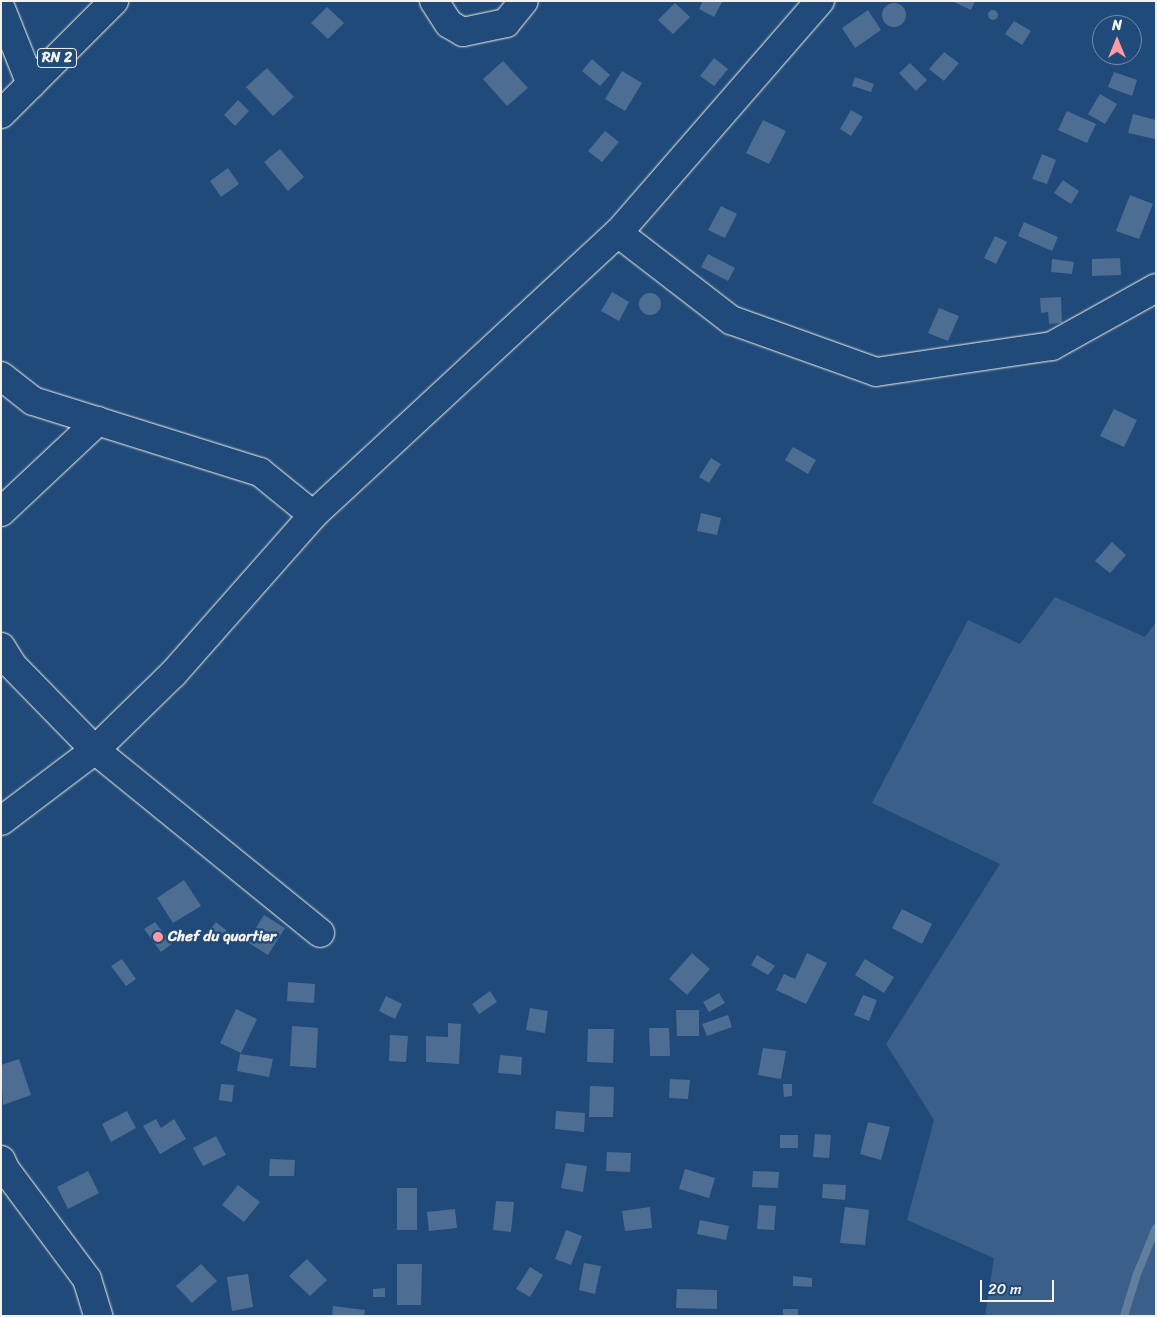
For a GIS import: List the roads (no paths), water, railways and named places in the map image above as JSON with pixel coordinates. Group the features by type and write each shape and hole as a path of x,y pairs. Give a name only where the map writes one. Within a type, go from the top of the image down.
{"street":[{"name":"RN 2","path":"1,114 114,1"},
{"path":"434,1 449,24 463,32 506,23 524,1"},
{"path":"1,821 95,750 173,674 313,515 618,233 820,1"},
{"path":"1,9 31,84"},
{"path":"618,233 731,320 876,372 1052,346 1156,288"},
{"path":"1,376 33,400 260,472 313,515"},
{"path":"1,512 98,421"},
{"path":"1,647 12,666 95,750 320,934"},
{"path":"1,1160 5,1169 87,1279 98,1316"}],"waterway":[{"path":"1124,1316 1137,1274 1156,1228"}],"place":[{"name":"Chef du quartier","path":"158,937"}]}
